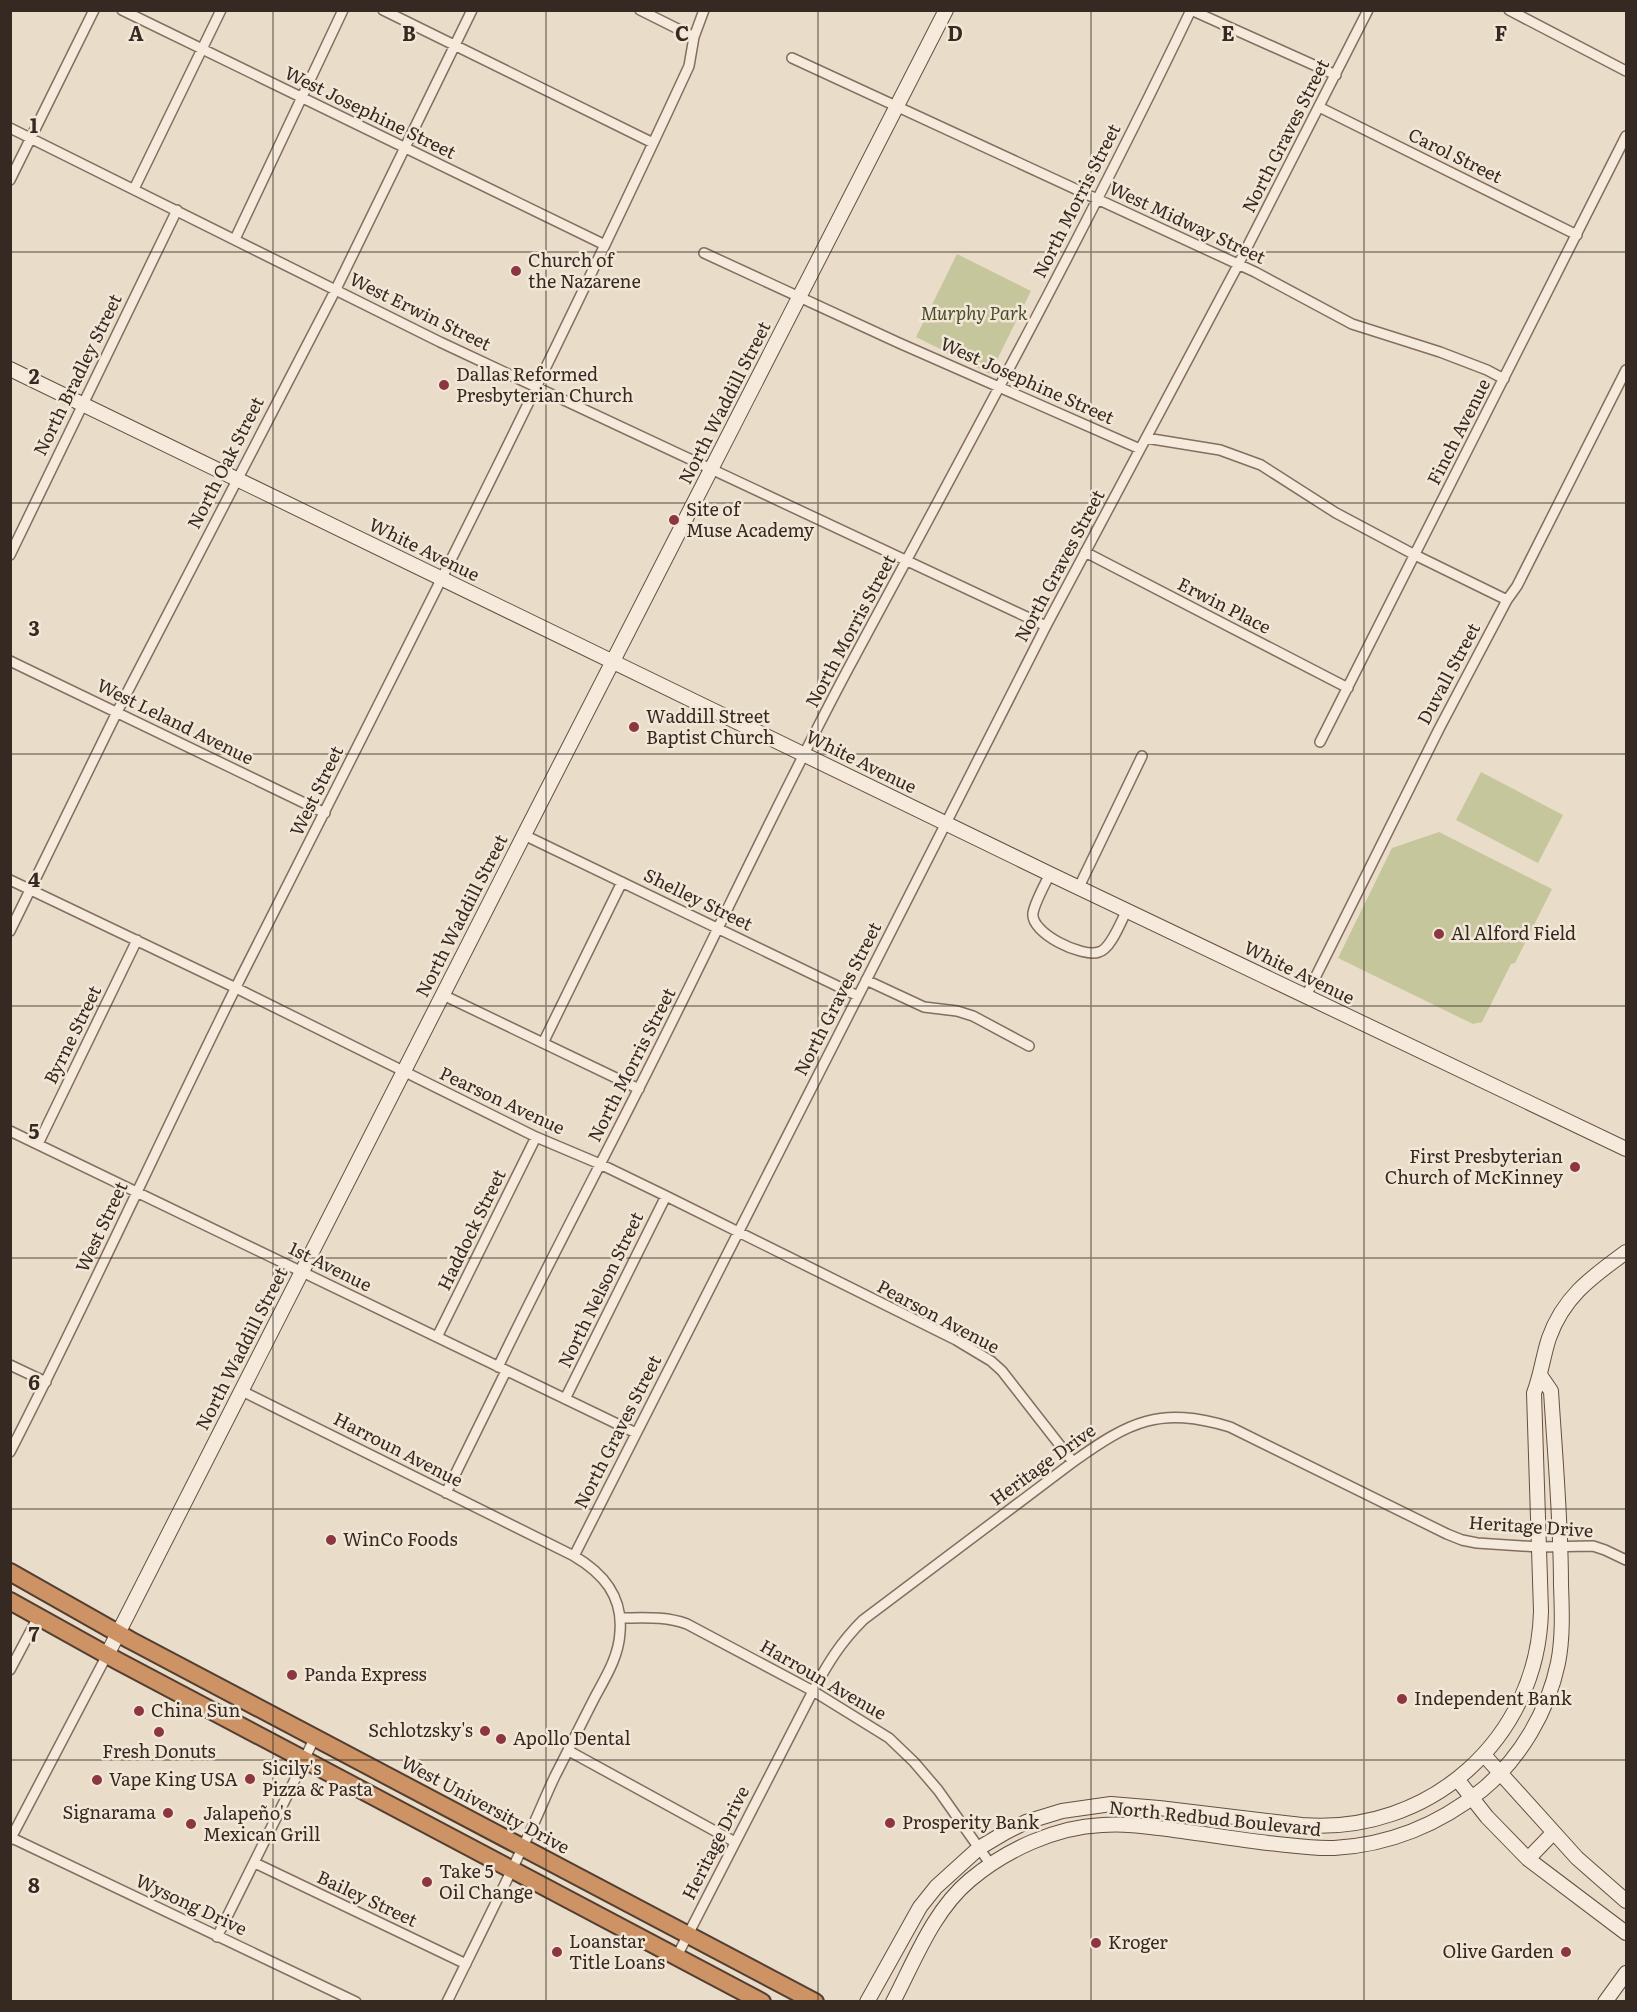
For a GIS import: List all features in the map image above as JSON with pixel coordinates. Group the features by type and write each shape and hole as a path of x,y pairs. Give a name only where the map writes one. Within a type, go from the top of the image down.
{"highway":[{"name":"West University Drive","path":"10,1572 118,1633 815,2001"},
{"path":"10,1601 762,2001"}],"street":[{"path":"10,180 94,10"},
{"name":"West Josephine Street","path":"122,10 605,245"},
{"path":"134,189 221,10"},
{"path":"235,239 343,10"},
{"path":"383,10 653,143"},
{"name":"North Oak Street","path":"10,932 117,712 336,289 472,10"},
{"path":"640,10 694,37"},
{"name":"West Street","path":"10,1452 236,988 442,579 605,245 689,66 694,37 704,10"},
{"name":"North Waddill Street","path":"11,1839 946,10"},
{"path":"1191,10 1336,75"},
{"name":"North Morris Street","path":"446,1493 544,1270 639,1089 846,672 1000,387 1191,10"},
{"name":"North Graves Street","path":"574,1556 1046,626 1238,265 1368,10"},
{"path":"1509,10 1626,71"},
{"name":"West Midway Street","path":"792,58 1275,282 1352,324 1440,352 1504,379"},
{"name":"Carol Street","path":"1319,107 1577,235"},
{"name":"West Erwin Street","path":"10,128 435,339 1046,626"},
{"name":"Finch Avenue","path":"1320,742 1626,136"},
{"name":"North Bradley Street","path":"10,555 177,210"},
{"name":"West Josephine Street","path":"704,252 799,297 1140,449"},
{"name":"White Avenue","path":"10,369 1050,874 1626,1149"},
{"name":"Duvall Street","path":"1306,996 1438,729 1507,600 1517,586 1626,369"},
{"path":"1146,438 1220,450 1261,465 1329,509 1415,555 1507,600"},
{"name":"Erwin Place","path":"1085,552 1347,688"},
{"name":"West Leland Avenue","path":"10,661 325,813"},
{"path":"1079,887 1142,756"},
{"name":"Shelley Street","path":"524,835 858,996"},
{"path":"1050,874 1033,912 1034,922 1054,940 1091,953 1100,952 1108,947 1127,910"},
{"name":"Pearson Avenue","path":"10,880 236,988 536,1137 600,1164 738,1231 956,1340 991,1361 1011,1381 1073,1462"},
{"path":"543,1043 622,882"},
{"name":"Byrne Street","path":"38,1144 137,940"},
{"path":"866,980 924,1007 957,1011 973,1016 1029,1046"},
{"path":"443,995 639,1089"},
{"name":"1st Avenue","path":"10,1131 636,1433"},
{"name":"Haddock Street","path":"437,1337 536,1137"},
{"name":"North Nelson Street","path":"565,1399 666,1196"},
{"name":"North Redbud Boulevard","path":"867,2001 920,1907 936,1887 979,1848 1006,1832 1044,1816 1080,1807 1111,1804 1302,1826 1351,1825 1389,1816 1413,1807 1457,1779 1484,1755 1519,1704 1533,1667 1541,1624 1534,1392 1549,1338 1569,1299 1586,1282 1626,1252"},
{"path":"10,1365 46,1382"},
{"name":"North Redbud Boulevard","path":"893,2001 942,1910 970,1880 991,1865 1040,1839 1098,1825 1145,1826 1307,1847 1350,1846 1378,1842 1411,1832 1442,1817 1472,1798 1501,1773 1531,1732 1546,1703 1561,1639 1561,1546 1551,1391 1540,1375"},
{"name":"Harroun Avenue","path":"240,1390 574,1556"},
{"name":"Heritage Drive","path":"677,1956 813,1691 844,1638 863,1620 1073,1462 1098,1444 1140,1423 1175,1416 1208,1420 1230,1427 1453,1537 1477,1543 1593,1546 1626,1560"},
{"path":"447,2001 613,1662 620,1632 616,1599 610,1585 596,1571 574,1556"},
{"path":"10,1670 38,1617"},
{"name":"Harroun Avenue","path":"620,1618 674,1619 813,1691 889,1738 938,1790 991,1865"},
{"path":"217,1936 255,1863 315,1737"},
{"path":"568,1751 735,1842"},
{"path":"1484,1755 1553,1833 1592,1872 1626,1901"},
{"path":"1457,1779 1504,1836 1528,1858 1626,1933"},
{"path":"1528,1858 1553,1833"},
{"name":"Wysong Drive","path":"11,1839 356,2001"},
{"name":"Bailey Street","path":"255,1863 466,1964"},
{"path":"1605,2001 1626,1973"}],"green space":[{"name":"Murphy Park","path":"957,254 1031,291 990,374 916,337"},
{"path":"1481,772 1563,815 1538,863 1456,820"},
{"name":"Al Alford Field","path":"1439,832 1552,889 1482,1022 1473,1024 1338,958 1392,848"}],"place":[{"name":"Church of the Nazarene","path":"516,271"},
{"name":"Dallas Reformed Presbyterian Church","path":"444,385"},
{"name":"Site of Muse Academy","path":"674,520"},
{"name":"Waddill Street Baptist Church","path":"634,727"},
{"name":"Al Alford Field","path":"1439,934"},
{"name":"First Presbyterian Church of McKinney","path":"1575,1167"},
{"name":"WinCo Foods","path":"331,1540"},
{"name":"Panda Express","path":"292,1675"},
{"name":"Independent Bank","path":"1402,1699"},
{"name":"China Sun","path":"139,1711"},
{"name":"Schlotzsky's","path":"485,1731"},
{"name":"Fresh Donuts","path":"159,1732"},
{"name":"Apollo Dental","path":"501,1739"},
{"name":"Sicily's Pizza & Pasta","path":"250,1779"},
{"name":"Vape King USA","path":"97,1780"},
{"name":"Signarama","path":"168,1813"},
{"name":"Prosperity Bank","path":"890,1823"},
{"name":"Jalapeño's Mexican Grill","path":"191,1824"},
{"name":"Take 5 Oil Change","path":"427,1882"},
{"name":"Kroger","path":"1096,1943"},
{"name":"Loanstar Title Loans","path":"557,1952"},
{"name":"Olive Garden","path":"1566,1952"}]}
